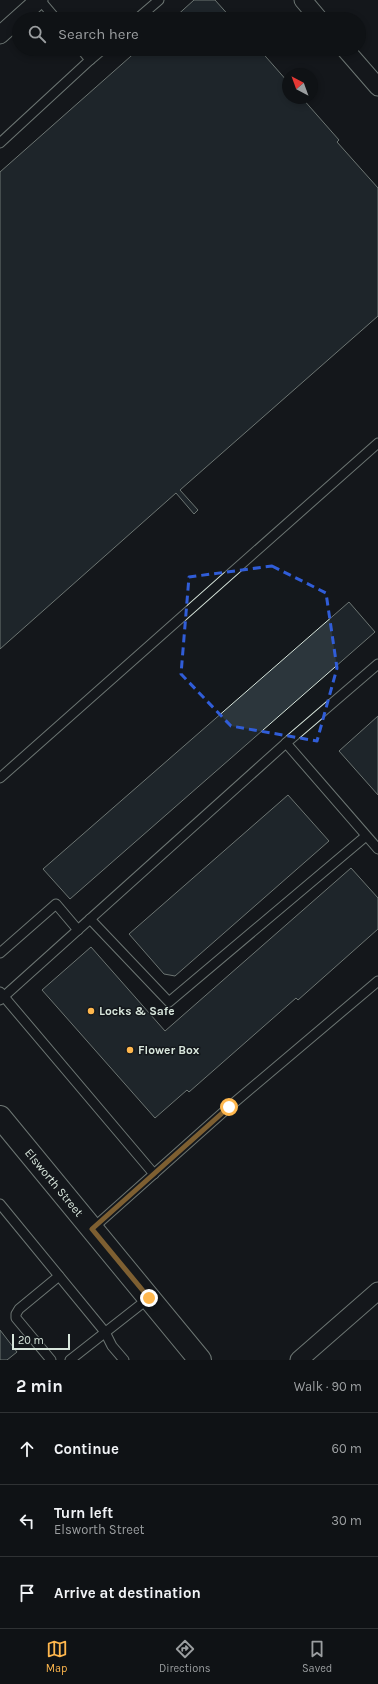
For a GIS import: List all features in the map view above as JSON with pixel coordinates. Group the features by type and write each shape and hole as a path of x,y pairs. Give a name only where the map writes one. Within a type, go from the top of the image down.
{"street":[{"path":"26,12 39,0"},
{"path":"303,0 313,12"},
{"path":"0,35 12,24"},
{"path":"351,56 378,87"},
{"name":"Elsworth Street","path":"0,1117 200,1360"},
{"path":"299,1360 378,1291"}],"lane":[{"path":"39,0 50,12"},
{"path":"145,12 159,0"},
{"path":"87,56 90,60"},
{"path":"0,142 95,56"},
{"path":"0,778 378,443"},
{"path":"154,1174 1,996 90,920 286,743 376,670"},
{"path":"286,743 378,849"},
{"path":"90,920 168,1002 366,836"},
{"path":"0,953 56,904 78,930"},
{"path":"92,1229 229,1107 378,981"},
{"path":"0,1204 105,1332 112,1346 124,1360"},
{"path":"51,1360 16,1318 16,1314 59,1276"},
{"path":"70,1360 149,1298"}],"highlighted area":[{"path":"272,566 326,593 337,668 317,741 231,726 181,674 189,577"}],"building":[{"path":"194,0 215,0 226,12 181,12"},
{"path":"131,56 265,56 282,75 282,104 307,104 339,140 337,142 378,188 378,316 180,490 198,510 194,514 176,493 0,649 0,172"},
{"path":"349,602 375,632 70,899 43,869"},
{"path":"378,716 378,795 339,751"},
{"path":"288,795 329,841 175,976 164,974 129,934"},
{"path":"351,868 378,898 378,929 298,1000 296,998 189,1092 187,1090 155,1118 42,990 91,947 165,1031"},
{"path":"0,1330 17,1352 7,1360 0,1360"}],"place":[{"name":"Locks & Safe","path":"91,1011"},
{"name":"Flower Box","path":"130,1050"}],"route":[{"path":"149,1298 92,1229 229,1107"}]}
